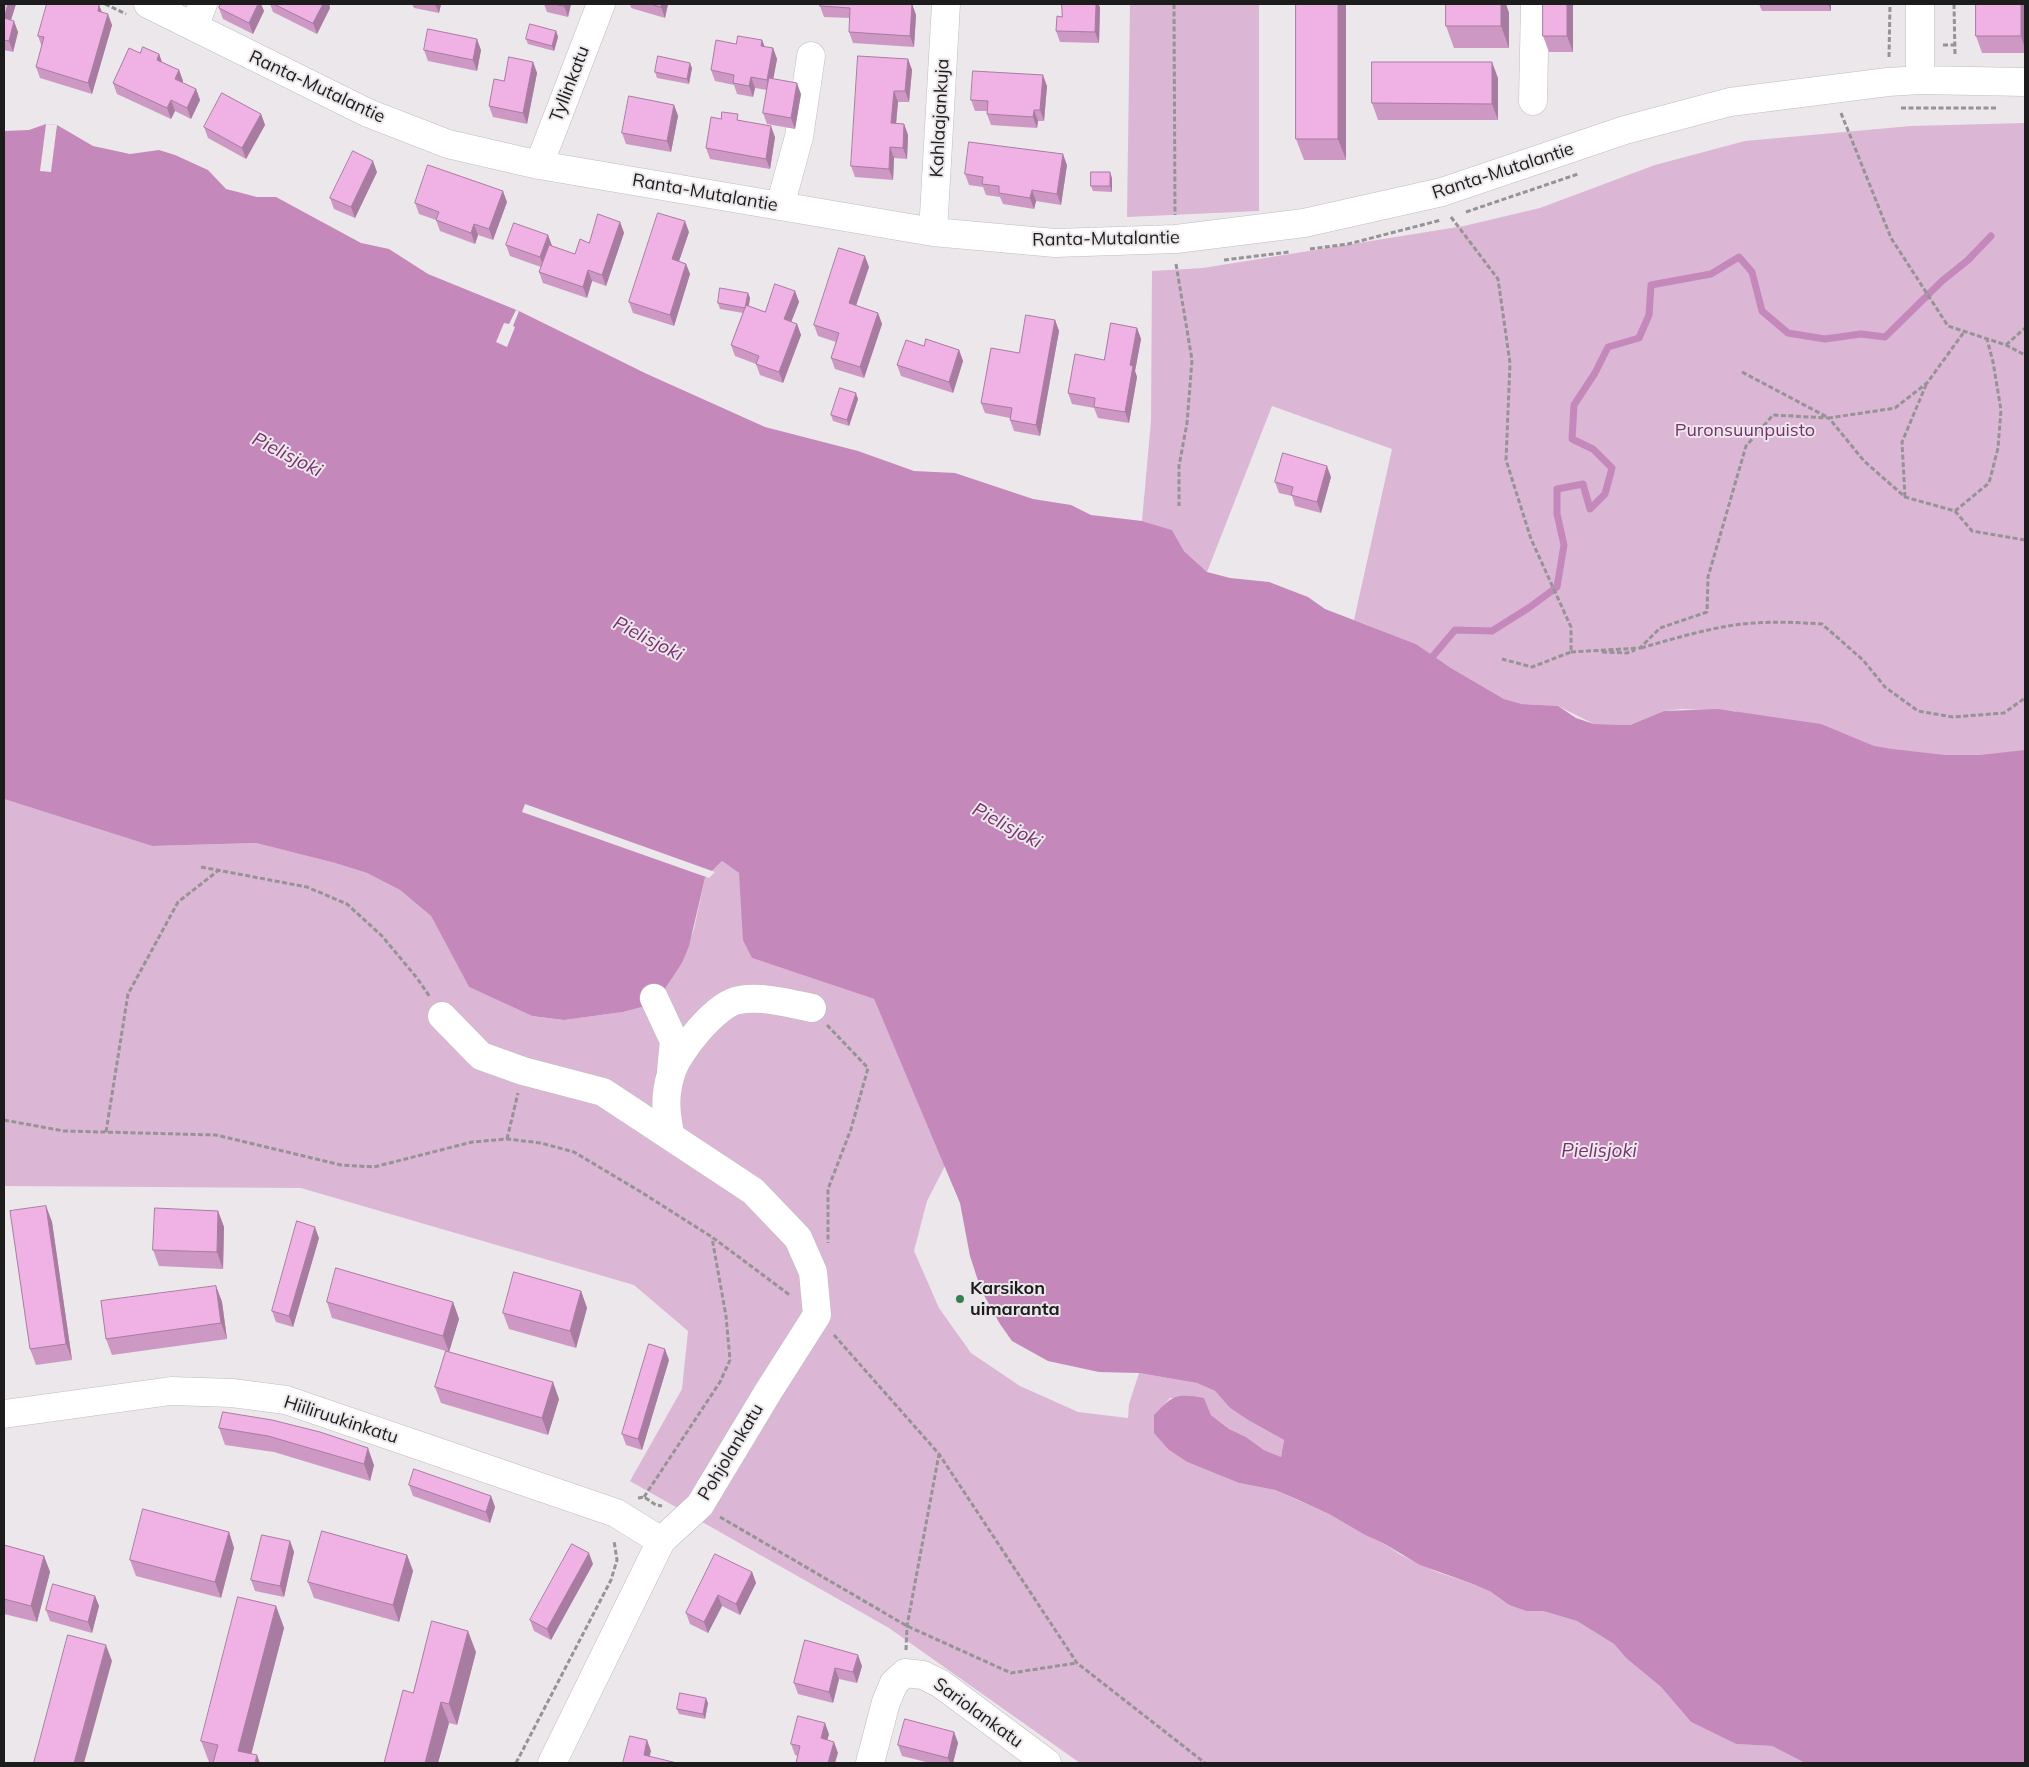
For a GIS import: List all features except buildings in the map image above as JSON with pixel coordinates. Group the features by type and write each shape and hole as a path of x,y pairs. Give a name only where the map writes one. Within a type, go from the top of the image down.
{"street":[{"name":"Ranta-Mutalantie","path":"148,4 198,16 368,113 448,144 539,165 933,232 1176,252 1442,192 1625,130 1730,102 1844,104 1920,80 2025,82"},
{"name":"Tyllinkatu","path":"539,165 601,4"},
{"name":"Kahlaajankuja","path":"933,232 946,4"},
{"path":"1533,101 1535,4"},
{"path":"1920,4 1920,80"},
{"path":"780,206 799,137 810,56"},
{"path":"654,998 674,1042 665,1107 670,1134"},
{"path":"671,1072 690,1041 709,1017 738,1000 774,1000 812,1008"},
{"path":"442,1016 481,1056 523,1071 603,1092 670,1134 753,1191 802,1247 813,1272 817,1315"},
{"name":"Pohjolankatu","path":"552,1763 661,1541 700,1505 817,1315"},
{"name":"Hiiliruukinkatu","path":"4,1414 171,1391 232,1393 286,1400 616,1513 661,1541"},
{"path":"870,1763 886,1702 894,1683 905,1673"},
{"name":"Sariolankatu","path":"905,1673 923,1675 942,1684 1047,1763"}],"path":[{"path":"1174,4 1176,252 1192,360 1187,423 1179,466 1180,506"},
{"path":"1832,114 1844,104 1891,238 1948,326 2006,345 2025,355"},
{"path":"1896,108 2006,108"},
{"path":"1309,249 1348,244 1450,217 1540,189 1585,172"},
{"path":"1450,217 1498,279 1510,363 1506,460 1531,539 1572,627 1571,652"},
{"path":"1222,260 1299,251"},
{"path":"1176,252 1186,264"},
{"path":"2006,345 2025,328"},
{"path":"1905,497 1902,442 1927,383 1964,331"},
{"path":"1955,511 1990,483 1998,448 2001,410 1987,339"},
{"path":"1742,372 1829,418 1864,461 1905,497 1955,511 1972,531 2025,540"},
{"path":"1640,648 1660,628 1707,612 1708,577 1746,446 1774,415 1829,418 1894,408 1927,383"},
{"path":"1502,659 1532,667 1571,652 1626,653 1680,636 1735,625 1789,622 1822,624 1863,660 1885,687 1918,711 1953,717 2004,713 2025,698"},
{"path":"201,867 308,887 347,904 382,936 417,978 442,1016"},
{"path":"106,1132 128,994 178,902 219,870"},
{"path":"802,1247 829,1243 828,1189 851,1129 868,1068 812,1008"},
{"path":"507,1139 523,1071"},
{"path":"4,1120 64,1131 216,1135 341,1165 374,1167 472,1142 507,1139 541,1143 574,1152 712,1237 817,1315 939,1454 1077,1663 1205,1763"},
{"path":"644,1497 720,1382 730,1360 726,1316 712,1237"},
{"path":"905,1673 906,1626 939,1454"},
{"path":"516,1763 611,1580 617,1560 615,1542 610,1530 616,1513 627,1496 644,1497 656,1505 666,1507 700,1505 906,1626 1011,1673 1077,1663"}],"green space":[{"path":"1130,4 1259,4 1259,211 1127,217"},
{"name":"Puronsuunpuisto","path":"2025,123 2025,974 1735,711 1682,709 1664,711 1630,725 1594,724 1558,706 1522,704 1504,699 1451,668 1416,644 1354,620 1392,449 1272,406 1207,572 1184,551 1172,530 1142,521 1151,421 1152,271 1203,268 1464,226 1540,208 1655,165 1745,141 1911,126"},
{"path":"4,799 152,846 256,843 367,873 400,890 431,916 469,987 532,1016 564,1020 623,1012 642,1007 659,998 682,963 694,929 705,878 722,861 739,873 752,958 874,999 945,1166 927,1201 914,1251 939,1308 971,1353 1020,1386 1078,1412 1128,1418 1129,1404 1139,1373 1197,1383 1215,1391 1230,1408 1284,1440 1281,1457 1264,1450 1246,1437 1229,1429 1211,1415 1204,1398 1170,1398 1154,1416 1169,1450 1187,1462 1239,1483 1275,1490 1329,1514 1383,1543 1401,1555 1437,1572 1491,1592 1509,1605 1526,1611 1543,1611 1577,1621 1614,1644 1626,1658 1661,1687 1691,1722 1736,1744 1772,1746 1805,1763 1080,1763 889,1628 630,1481 682,1389 688,1331 634,1285 301,1188 4,1186"}],"water":[{"name":"Pielisjoki","path":"46,124 57,125 93,146 130,154 159,150 175,155 208,170 226,189 257,197 276,197 361,243 389,249 428,274 519,311 647,374 765,427 858,451 914,471 955,473 1033,499 1071,505 1091,515 1142,521 1172,530 1184,551 1207,572 1230,578 1269,582 1308,597 1325,609 1416,644 1451,668 1504,699 1522,704 1558,706 1576,718 1594,724 1630,725 1664,711 1718,709 1821,724 1874,746 1892,749 1945,755 1980,755 2025,750 2025,1763 1805,1763 1772,1746 1736,1744 1691,1722 1661,1687 1626,1658 1614,1644 1577,1621 1543,1611 1526,1611 1509,1605 1491,1592 1420,1565 1329,1514 1294,1498 1275,1490 1239,1483 1187,1462 1169,1450 1154,1433 1154,1415 1166,1403 1181,1396 1204,1398 1211,1415 1229,1429 1246,1437 1264,1450 1281,1457 1284,1440 1230,1408 1215,1391 1197,1383 1139,1373 1099,1372 1048,1361 1012,1341 981,1290 970,1256 960,1203 874,999 752,958 743,940 739,873 722,861 705,878 689,946 682,963 659,998 642,1007 623,1012 564,1020 532,1016 469,987 431,916 400,890 367,873 256,843 152,846 4,799 4,131 29,130"}],"pier":[{"path":"46,124 57,125 51,172 40,171"},
{"path":"516,310 519,311 507,347 496,342 504,323 509,324"},
{"path":"525,804 715,872 709,878 522,812"}],"waterway":[{"path":"1433,656 1455,630 1492,631 1557,587 1564,545 1557,514 1557,489 1583,484 1590,509 1605,494 1612,468 1593,449 1572,439 1574,405 1595,373 1608,347 1639,338 1649,315 1651,285 1711,274 1739,257 1752,272 1762,311 1788,333 1825,339 1861,334 1885,337 1942,281 1968,260 1991,236"}],"place":[{"name":"Karsikon uimaranta","path":"960,1299"}]}
